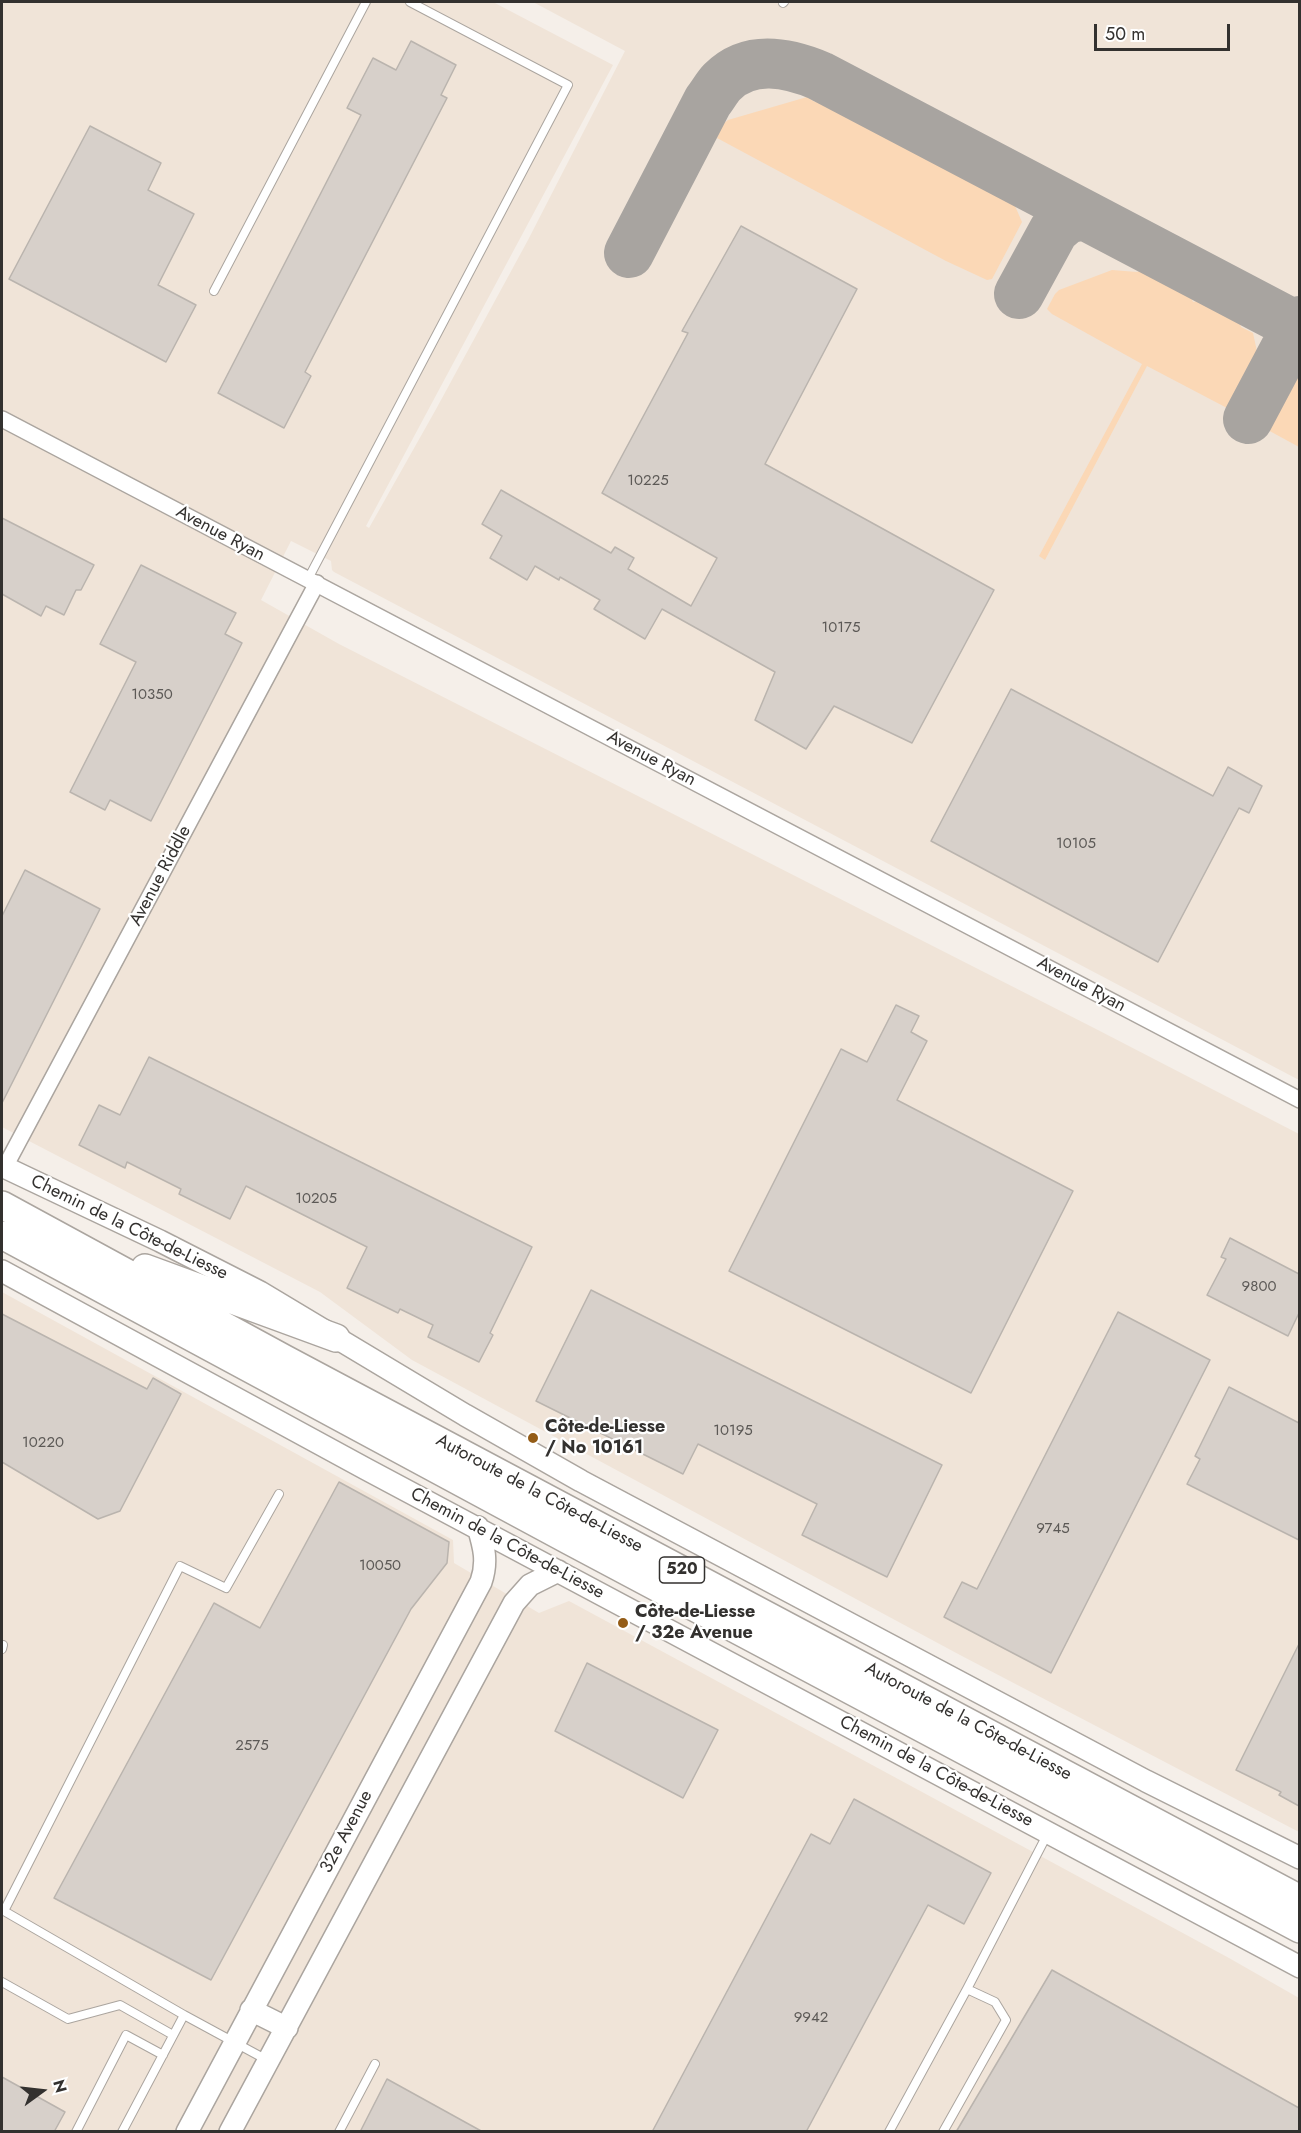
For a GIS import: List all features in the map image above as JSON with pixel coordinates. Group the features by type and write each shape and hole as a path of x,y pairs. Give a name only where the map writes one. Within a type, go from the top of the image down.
{"highway":[{"name":"Autoroute de la Côte-de-Liesse","path":"2,1204 296,1365 1299,1899"},
{"name":"Autoroute de la Côte-de-Liesse","path":"2,1235 530,1520 1299,1929"},
{"path":"66,1239 336,1338"}],"main road":[{"name":"Chemin de la Côte-de-Liesse","path":"3,1166 213,1267 278,1302 581,1481 1146,1781 1299,1858"},
{"name":"Chemin de la Côte-de-Liesse","path":"2,1271 366,1469 1299,1967"},
{"name":"32e Avenue","path":"187,2132 481,1582 486,1558 478,1527"},
{"path":"230,2132 514,1603 530,1585 558,1571"},
{"path":"251,2010 287,2028"}],"street":[{"name":"Avenue Ryan","path":"2,419 1299,1100"},
{"name":"Avenue Riddle","path":"3,1166 312,581"}],"lane":[{"path":"214,291 366,2"},
{"path":"312,581 568,85 410,2"},
{"path":"269,2061 184,2015 4,1911 180,1566 226,1588 279,1494"},
{"path":"889,2132 1049,1832"},
{"path":"2,1982 68,2019 120,2006 173,2035"},
{"path":"943,2132 1006,2020 995,2002 967,1989"},
{"path":"122,2132 184,2015"},
{"path":"76,2132 126,2035 163,2055"},
{"path":"339,2132 375,2064"}],"shaded area":[{"path":"2,2 493,2 613,65 366,526 369,528 528,240 625,51 533,2 1299,2 1299,1080 334,572 331,561 291,541 261,600 339,644 1299,1134 1299,1832 960,1655 412,1360 320,1292 2,1127"},
{"path":"807,97 815,102 821,99 921,153 932,162 935,160 952,168 952,172 963,177 967,176 1012,199 1022,222 992,279 987,280 946,261 717,138 722,125 728,120"},
{"path":"1143,269 1190,294 1193,302 1202,300 1239,319 1241,327 1253,333 1258,356 1232,405 1227,408 1147,366 1045,560 1039,556 1142,364 1052,314 1047,309 1059,290 1112,270 1137,272"},
{"path":"1299,374 1299,447 1266,429 1294,376"},
{"path":"2,1292 453,1540 454,1563 539,1613 569,1601 1299,1998 1299,2131 2,2131"}],"building":[{"path":"411,41 456,65 441,95 447,98 305,372 311,376 284,428 218,393 361,115 347,108 373,58 396,70"},
{"path":"90,126 161,163 148,190 194,214 158,285 196,305 166,362 9,279"},
{"path":"741,226 857,289 765,464 994,590 912,743 834,706 806,749 755,720 775,672 662,609 645,639 594,609 600,600 560,577 559,580 535,566 527,580 490,558 502,536 482,524 501,490 611,553 615,547 634,558 628,569 691,606 717,558 602,493 688,333 682,331"},
{"path":"2,518 94,565 81,590 76,590 64,615 46,606 41,616 2,594"},
{"path":"141,565 236,613 225,634 242,643 151,821 110,800 105,810 70,792 136,662 100,644"},
{"path":"1011,689 1213,796 1228,767 1262,786 1249,813 1239,808 1158,962 931,841"},
{"path":"25,870 100,909 2,1103 2,916"},
{"path":"896,1005 919,1016 911,1032 927,1041 897,1100 1073,1191 971,1393 729,1271 841,1049 867,1062"},
{"path":"149,1057 532,1247 490,1333 493,1335 479,1362 428,1337 433,1325 400,1309 398,1313 347,1288 367,1247 246,1186 230,1219 179,1194 181,1189 127,1162 125,1168 79,1145 99,1105 120,1115"},
{"path":"1230,1238 1299,1274 1299,1313 1288,1336 1207,1295 1226,1259 1221,1257"},
{"path":"591,1290 942,1465 887,1577 802,1535 817,1504 698,1444 683,1474 536,1401"},
{"path":"1118,1312 1210,1360 1051,1673 944,1617 962,1582 977,1589"},
{"path":"2,1314 147,1389 153,1378 181,1394 120,1511 98,1519 2,1462"},
{"path":"1229,1387 1299,1423 1299,1540 1187,1484 1200,1459 1195,1456"},
{"path":"339,1482 449,1542 447,1563 411,1609 211,1980 54,1898 214,1603 260,1628"},
{"path":"1299,1644 1299,1806 1279,1795 1281,1792 1236,1770"},
{"path":"587,1663 718,1730 683,1798 555,1731"},
{"path":"854,1799 991,1873 964,1924 928,1905 806,2132 652,2132 811,1834 830,1844"},
{"path":"1052,1970 1299,2108 1299,2132 956,2132"},
{"path":"2,2077 65,2112 54,2132 2,2132"},
{"path":"387,2079 483,2132 360,2132"}],"taxiway":[{"path":"629,253 708,101 720,84 745,67 757,64 783,65 820,76 1300,328"},
{"path":"1019,294 1054,230 1067,219 1084,215"},
{"path":"1248,419 1300,321"}],"place":[{"name":"Côte-de-Liesse / No 10161","path":"533,1438"},
{"name":"Côte-de-Liesse / 32e Avenue","path":"623,1623"}]}
